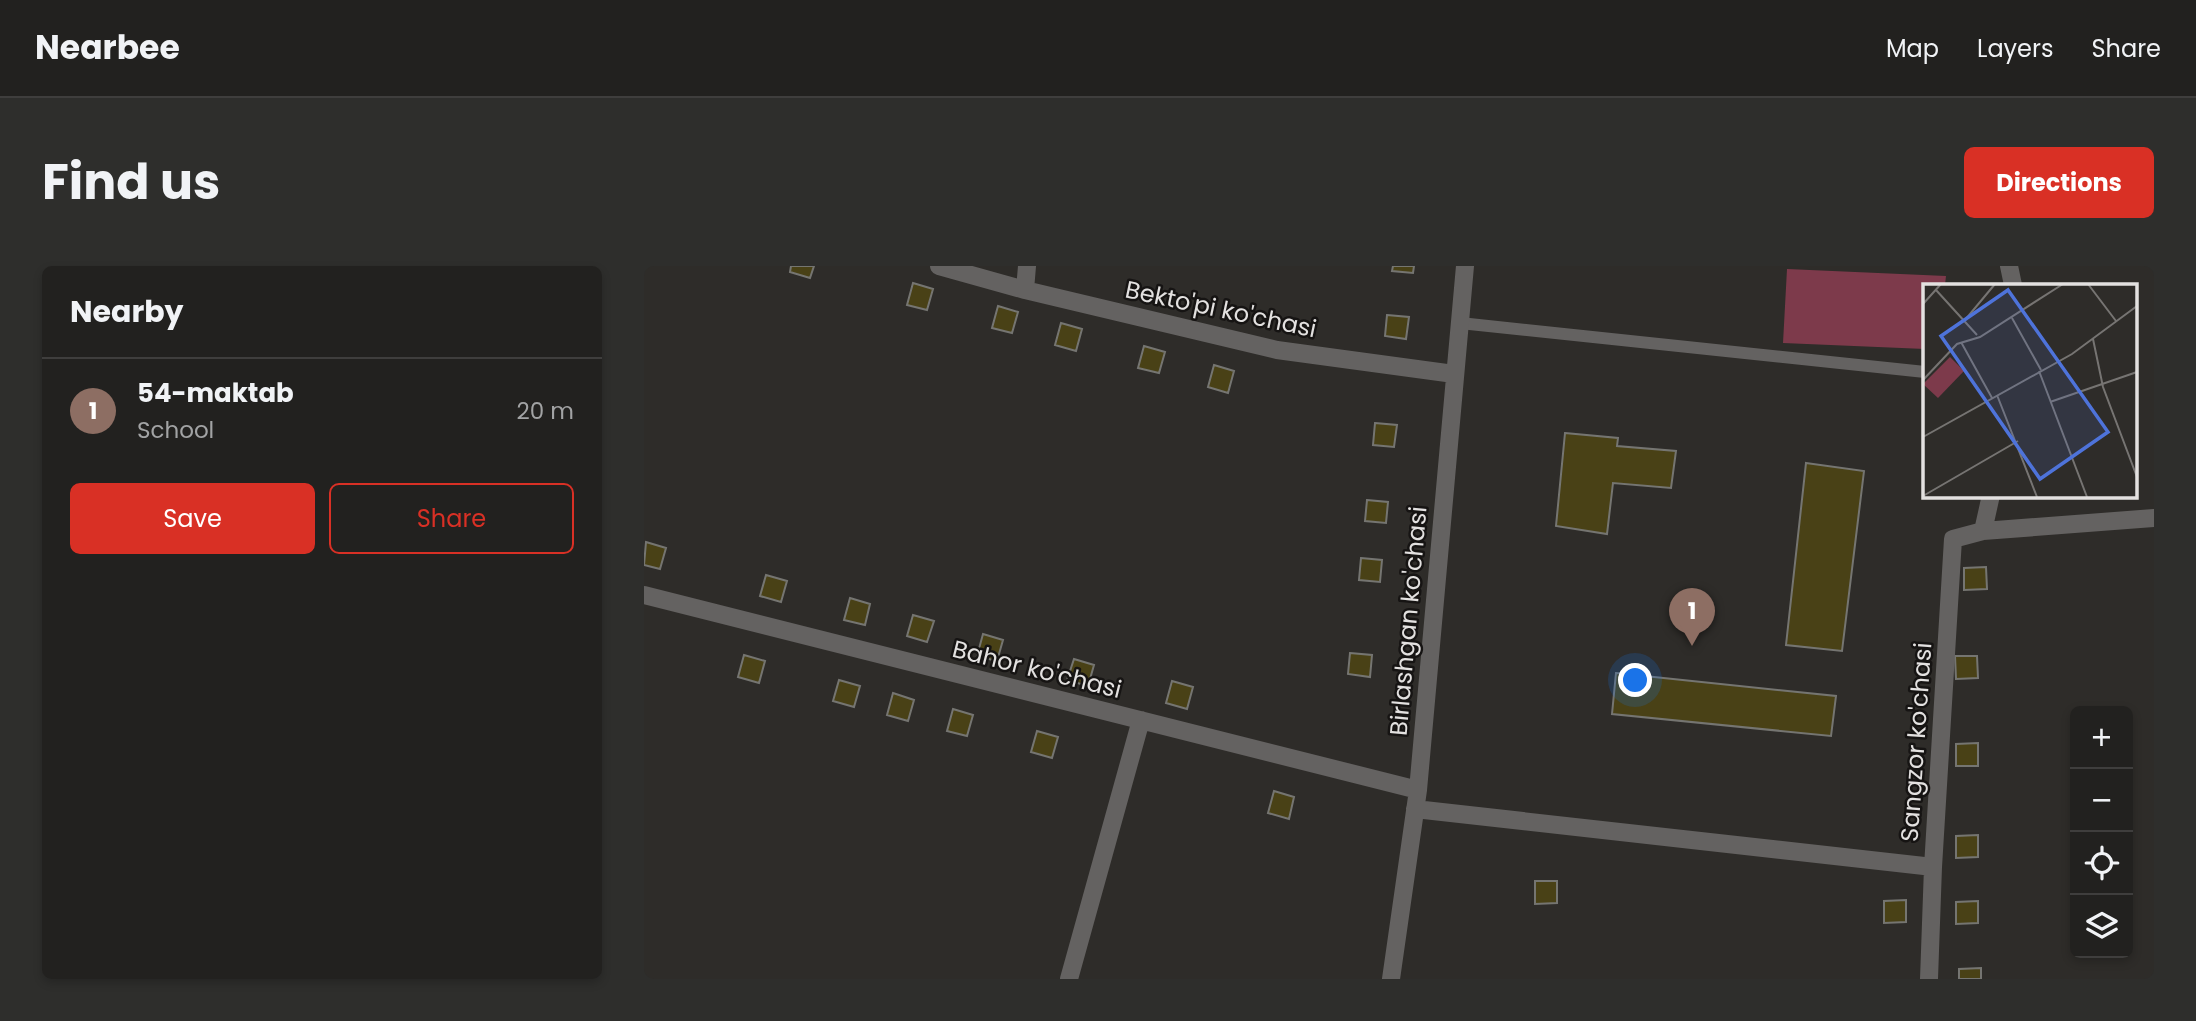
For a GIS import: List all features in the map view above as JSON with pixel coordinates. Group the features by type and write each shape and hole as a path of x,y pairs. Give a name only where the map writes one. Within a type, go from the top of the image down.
{"street":[{"name":"Bekto'pi ko'chasi","path":"939,266 1025,290 1277,350 1454,374"},
{"path":"1025,290 1027,266"},
{"name":"Birlashgan ko'chasi","path":"1391,979 1418,790 1465,266"},
{"path":"2009,266 2013,284"},
{"path":"1991,497 1983,531 2154,519"},
{"name":"Sangzor ko'chasi","path":"1929,979 1933,867 1953,539 1983,531"},
{"name":"Bahor ko'chasi","path":"644,595 1418,790"},
{"path":"1069,979 1141,720"},
{"path":"1415,809 1933,867"}],"lane":[{"path":"1460,323 1923,372"}],"shaded area":[{"path":"1787,269 1946,276 1945,284 1923,284 1923,349 1783,343"}],"building":[{"path":"791,266 814,266 810,278 790,272"},
{"path":"1393,266 1414,266 1413,273 1392,271"},
{"path":"913,283 933,289 927,310 907,305"},
{"path":"998,306 1018,312 1012,333 992,328"},
{"path":"1387,315 1409,317 1406,339 1385,336"},
{"path":"1061,323 1082,329 1076,351 1055,345"},
{"path":"1144,346 1165,352 1159,373 1138,368"},
{"path":"1214,365 1234,371 1228,393 1208,387"},
{"path":"1375,423 1397,425 1394,447 1373,445"},
{"path":"1565,433 1618,438 1617,446 1676,451 1671,488 1613,483 1607,534 1556,526"},
{"path":"1806,463 1864,471 1842,651 1786,645"},
{"path":"1367,500 1388,502 1386,523 1365,521"},
{"path":"646,542 666,548 660,569 644,565"},
{"path":"1361,558 1382,560 1380,582 1359,580"},
{"path":"1986,567 1987,589 1964,590 1964,568"},
{"path":"766,575 787,581 781,602 760,596"},
{"path":"850,598 870,604 865,625 844,620"},
{"path":"913,615 934,621 927,642 907,636"},
{"path":"983,634 1003,640 997,661 977,656"},
{"path":"1350,653 1372,655 1370,677 1348,674"},
{"path":"744,655 765,661 759,683 738,677"},
{"path":"1955,656 1977,656 1978,678 1956,679"},
{"path":"1074,659 1094,665 1088,686 1067,680"},
{"path":"1616,673 1836,696 1831,736 1612,714"},
{"path":"839,680 860,686 854,707 833,701"},
{"path":"1172,681 1193,687 1187,709 1166,703"},
{"path":"893,693 914,700 908,721 887,715"},
{"path":"953,709 973,715 967,736 947,731"},
{"path":"1037,731 1058,737 1052,758 1031,752"},
{"path":"1978,743 1978,766 1956,766 1956,744"},
{"path":"1274,791 1294,797 1289,819 1268,813"},
{"path":"1978,835 1978,857 1956,858 1956,836"},
{"path":"1535,881 1557,881 1557,903 1535,904"},
{"path":"1906,900 1906,922 1884,923 1884,901"},
{"path":"1978,901 1978,923 1956,924 1956,902"},
{"path":"1981,968 1981,979 1959,979 1959,969"}],"place":[{"name":"54-maktab","path":"1692,646"}]}
